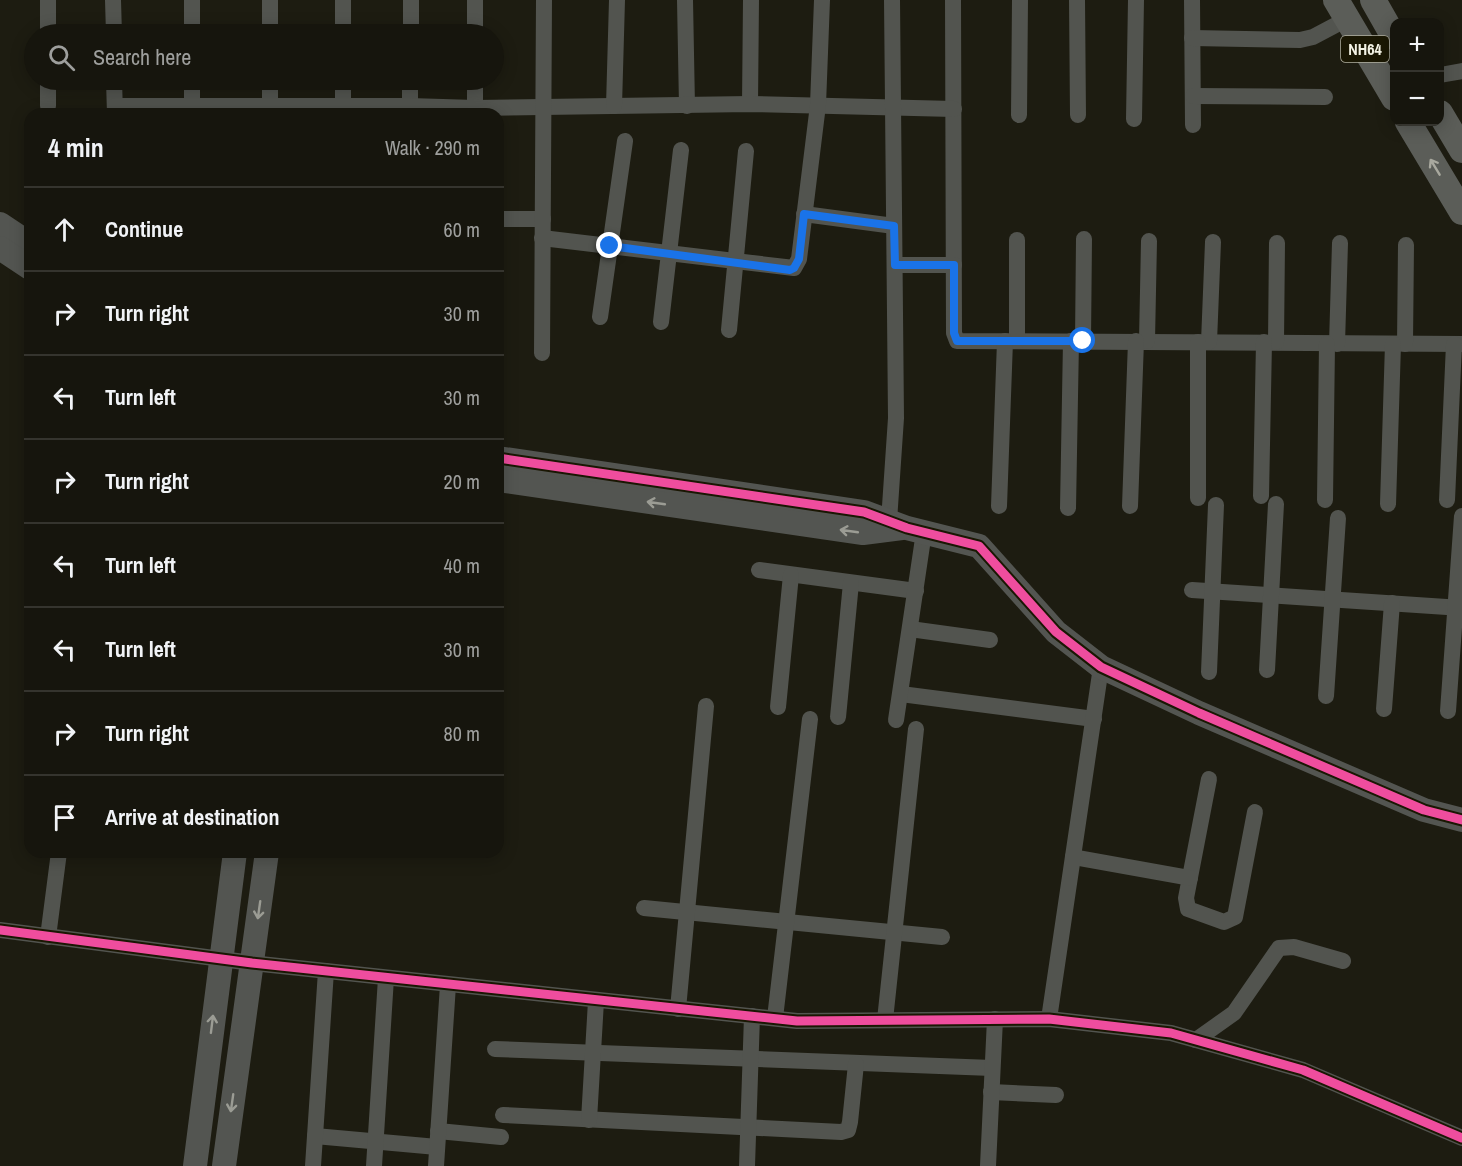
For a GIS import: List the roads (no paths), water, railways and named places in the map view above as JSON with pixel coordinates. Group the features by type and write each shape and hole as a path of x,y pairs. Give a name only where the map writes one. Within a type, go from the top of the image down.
{"main road":[{"name":"NH64","path":"1373,0 1390,29"},
{"name":"NH64","path":"1342,9 1390,90"},
{"path":"1444,119 1460,144"},
{"path":"1410,126 1462,212"}],"street":[{"path":"48,0 48,24"},
{"path":"113,0 114,24"},
{"path":"192,0 192,24"},
{"path":"270,0 270,24"},
{"path":"343,0 343,24"},
{"path":"411,0 411,24"},
{"path":"475,0 475,24"},
{"path":"542,353 544,0"},
{"path":"614,106 617,0"},
{"path":"686,0 687,106"},
{"path":"750,104 751,0"},
{"path":"542,238 794,268 799,259 818,105 822,0"},
{"path":"892,0 896,445 915,529 916,591 896,720"},
{"path":"953,0 955,338 962,342 1458,344 1447,500"},
{"path":"1019,115 1020,0"},
{"path":"1077,0 1078,115"},
{"path":"1134,119 1136,0"},
{"path":"1192,0 1193,125"},
{"path":"1192,38 1300,40 1313,37 1342,9"},
{"path":"1444,74 1462,71"},
{"path":"48,90 48,106"},
{"path":"114,90 115,108"},
{"path":"192,90 192,108"},
{"path":"270,90 270,108"},
{"path":"343,90 343,108"},
{"path":"410,90 410,108"},
{"path":"475,90 475,108"},
{"path":"1193,96 1325,97"},
{"path":"504,110 750,104 954,109"},
{"path":"600,317 625,141"},
{"path":"661,321 681,150"},
{"path":"729,330 746,151"},
{"path":"804,214 894,226"},
{"path":"504,219 543,219"},
{"path":"0,224 24,240"},
{"path":"1068,508 1084,239"},
{"path":"999,506 1017,240"},
{"path":"1130,506 1149,242"},
{"path":"1198,498 1204,342 1213,242"},
{"path":"1261,496 1277,243"},
{"path":"1325,500 1332,344 1340,243"},
{"path":"1388,504 1406,245"},
{"path":"0,248 24,264"},
{"path":"895,265 954,265"},
{"path":"504,459 864,512 915,529 970,542 988,553 1056,632 1100,677 1199,714 1424,810 1462,820"},
{"path":"504,481 863,533 915,529"},
{"path":"1268,670 1276,504"},
{"path":"1209,672 1216,505"},
{"path":"1448,711 1458,608 1462,516"},
{"path":"1326,696 1338,518"},
{"path":"759,570 916,591"},
{"path":"778,707 791,574"},
{"path":"838,717 851,583"},
{"path":"1192,590 1458,608"},
{"path":"1384,709 1392,603"},
{"path":"910,630 990,640"},
{"path":"1049,1019 1100,677"},
{"path":"901,694 1094,717"},
{"path":"678,1009 706,706"},
{"path":"775,1018 810,719"},
{"path":"885,1020 916,729"},
{"path":"1209,779 1186,898 1188,909 1224,922 1233,920 1237,911 1255,812"},
{"path":"1073,857 1190,878"},
{"path":"48,937 59,858"},
{"path":"195,1166 234,858"},
{"path":"224,1166 266,858"},
{"path":"644,908 942,937"},
{"path":"0,930 252,963 752,1016 885,1020 1049,1019 1171,1033 1303,1070 1462,1138"},
{"path":"1196,1040 1234,1013 1279,948 1294,947 1343,961"},
{"path":"313,1166 326,971"},
{"path":"374,1166 386,978"},
{"path":"436,1166 448,985"},
{"path":"590,1120 596,1001"},
{"path":"747,1166 752,1016"},
{"path":"988,1166 995,1019"},
{"path":"495,1049 992,1068"},
{"path":"503,1115 841,1132 848,1130 856,1064"},
{"path":"991,1092 1056,1095"},
{"path":"315,1136 376,1142 501,1137"}]}
